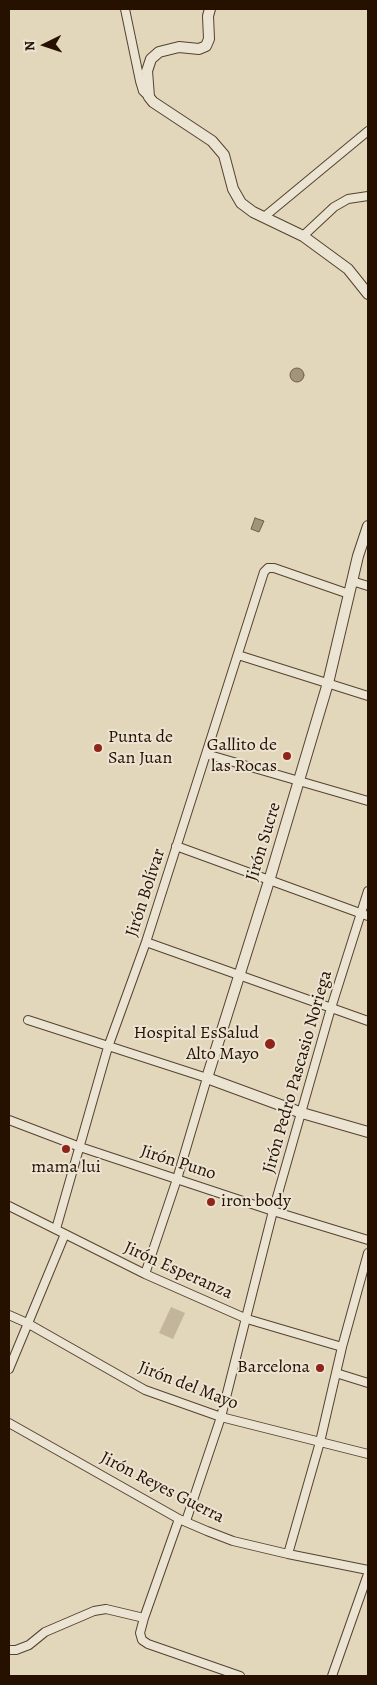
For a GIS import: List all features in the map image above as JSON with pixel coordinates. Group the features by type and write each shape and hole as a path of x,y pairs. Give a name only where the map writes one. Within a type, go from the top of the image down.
{"street":[{"path":"124,9 143,91 153,102 212,141 224,155 233,189 241,203 254,212 303,236 348,269 368,294"},
{"path":"149,97 147,71 151,59 159,52 179,47 199,49 206,46 209,39 208,16 210,9"},
{"path":"264,217 367,133"},
{"path":"303,236 334,207 348,199 368,196"},
{"name":"Jirón Sucre","path":"207,1078 300,780 328,683 358,556 368,526"},
{"name":"Jirón Bolívar","path":"56,1229 108,1047 146,942 264,572 268,568 274,568 349,594"},
{"path":"352,581 368,586"},
{"path":"238,655 368,696"},
{"path":"206,754 368,801"},
{"path":"176,846 365,915"},
{"name":"Jirón Pedro Pascasio Noriega","path":"240,1676 148,1644 142,1640 140,1633 144,1618 221,1417 273,1211 331,1008 365,915 368,891"},
{"path":"146,942 368,1021"},
{"path":"28,1020 207,1078 302,1112 368,1132"},
{"path":"145,1274 178,1179 207,1078"},
{"name":"Jirón Puno","path":"9,1120 80,1147 273,1211 368,1240"},
{"name":"Jirón Esperanza","path":"9,1206 145,1274 246,1318 342,1347"},
{"path":"9,1369 65,1234"},
{"path":"288,1554 320,1442 342,1347 368,1253"},
{"name":"Jirón del Mayo","path":"9,1315 27,1323 145,1390 221,1417 368,1454"},
{"path":"336,1373 368,1383"},
{"name":"Jirón Reyes Guerra","path":"9,1423 183,1520 207,1531 233,1541 368,1572"},
{"path":"332,1676 368,1572"},
{"path":"9,1650 16,1650 29,1645 45,1632 94,1610 106,1609 144,1618"}],"shaded area":[{"path":"294,368 300,368 304,375 300,382 294,382 290,378 290,372"},
{"path":"255,518 264,521 259,532 251,529"},
{"path":"171,1307 185,1313 173,1339 159,1333"}],"place":[{"name":"Punta de San Juan","path":"98,748"},
{"name":"Gallito de las Rocas","path":"287,756"},
{"name":"Hospital EsSalud Alto Mayo","path":"270,1044"},
{"name":"mama lui","path":"66,1149"},
{"name":"iron body","path":"211,1202"},
{"name":"Barcelona","path":"320,1368"}]}
